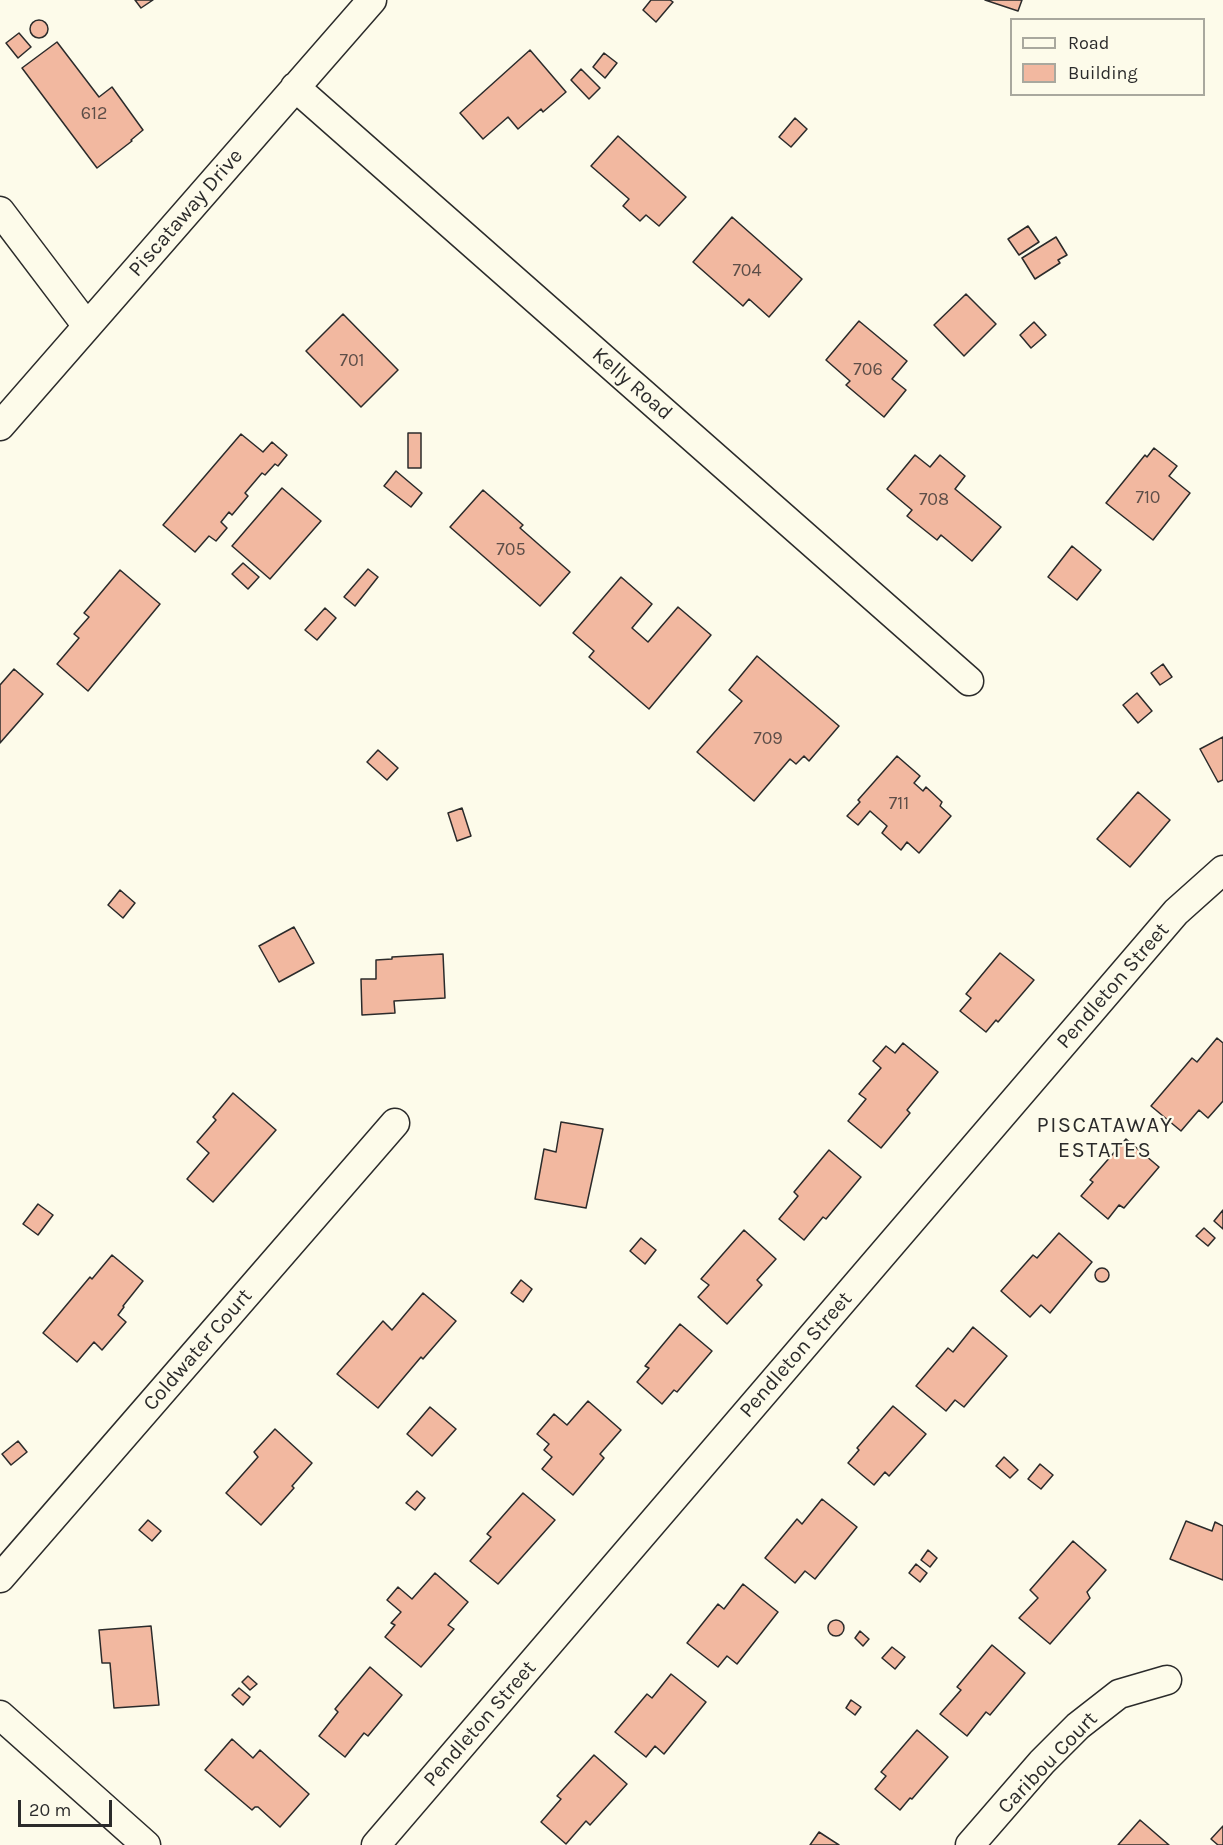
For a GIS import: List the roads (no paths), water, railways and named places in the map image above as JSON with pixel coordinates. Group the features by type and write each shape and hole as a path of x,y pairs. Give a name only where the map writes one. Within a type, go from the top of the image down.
{"street":[{"name":"Piscataway Drive","path":"0,426 372,0"},
{"name":"Kelly Road","path":"296,87 969,681"},
{"path":"0,211 87,326"},
{"name":"Pendleton Street","path":"376,1845 1176,912 1223,870"},
{"name":"Coldwater Court","path":"0,1578 395,1123"},
{"name":"Caribou Court","path":"970,1845 1042,1762 1078,1726 1119,1694 1167,1680"},
{"path":"0,1715 146,1845"}],"district":[{"name":"PISCATAWAY ESTATES","path":"1105,1138"}]}
